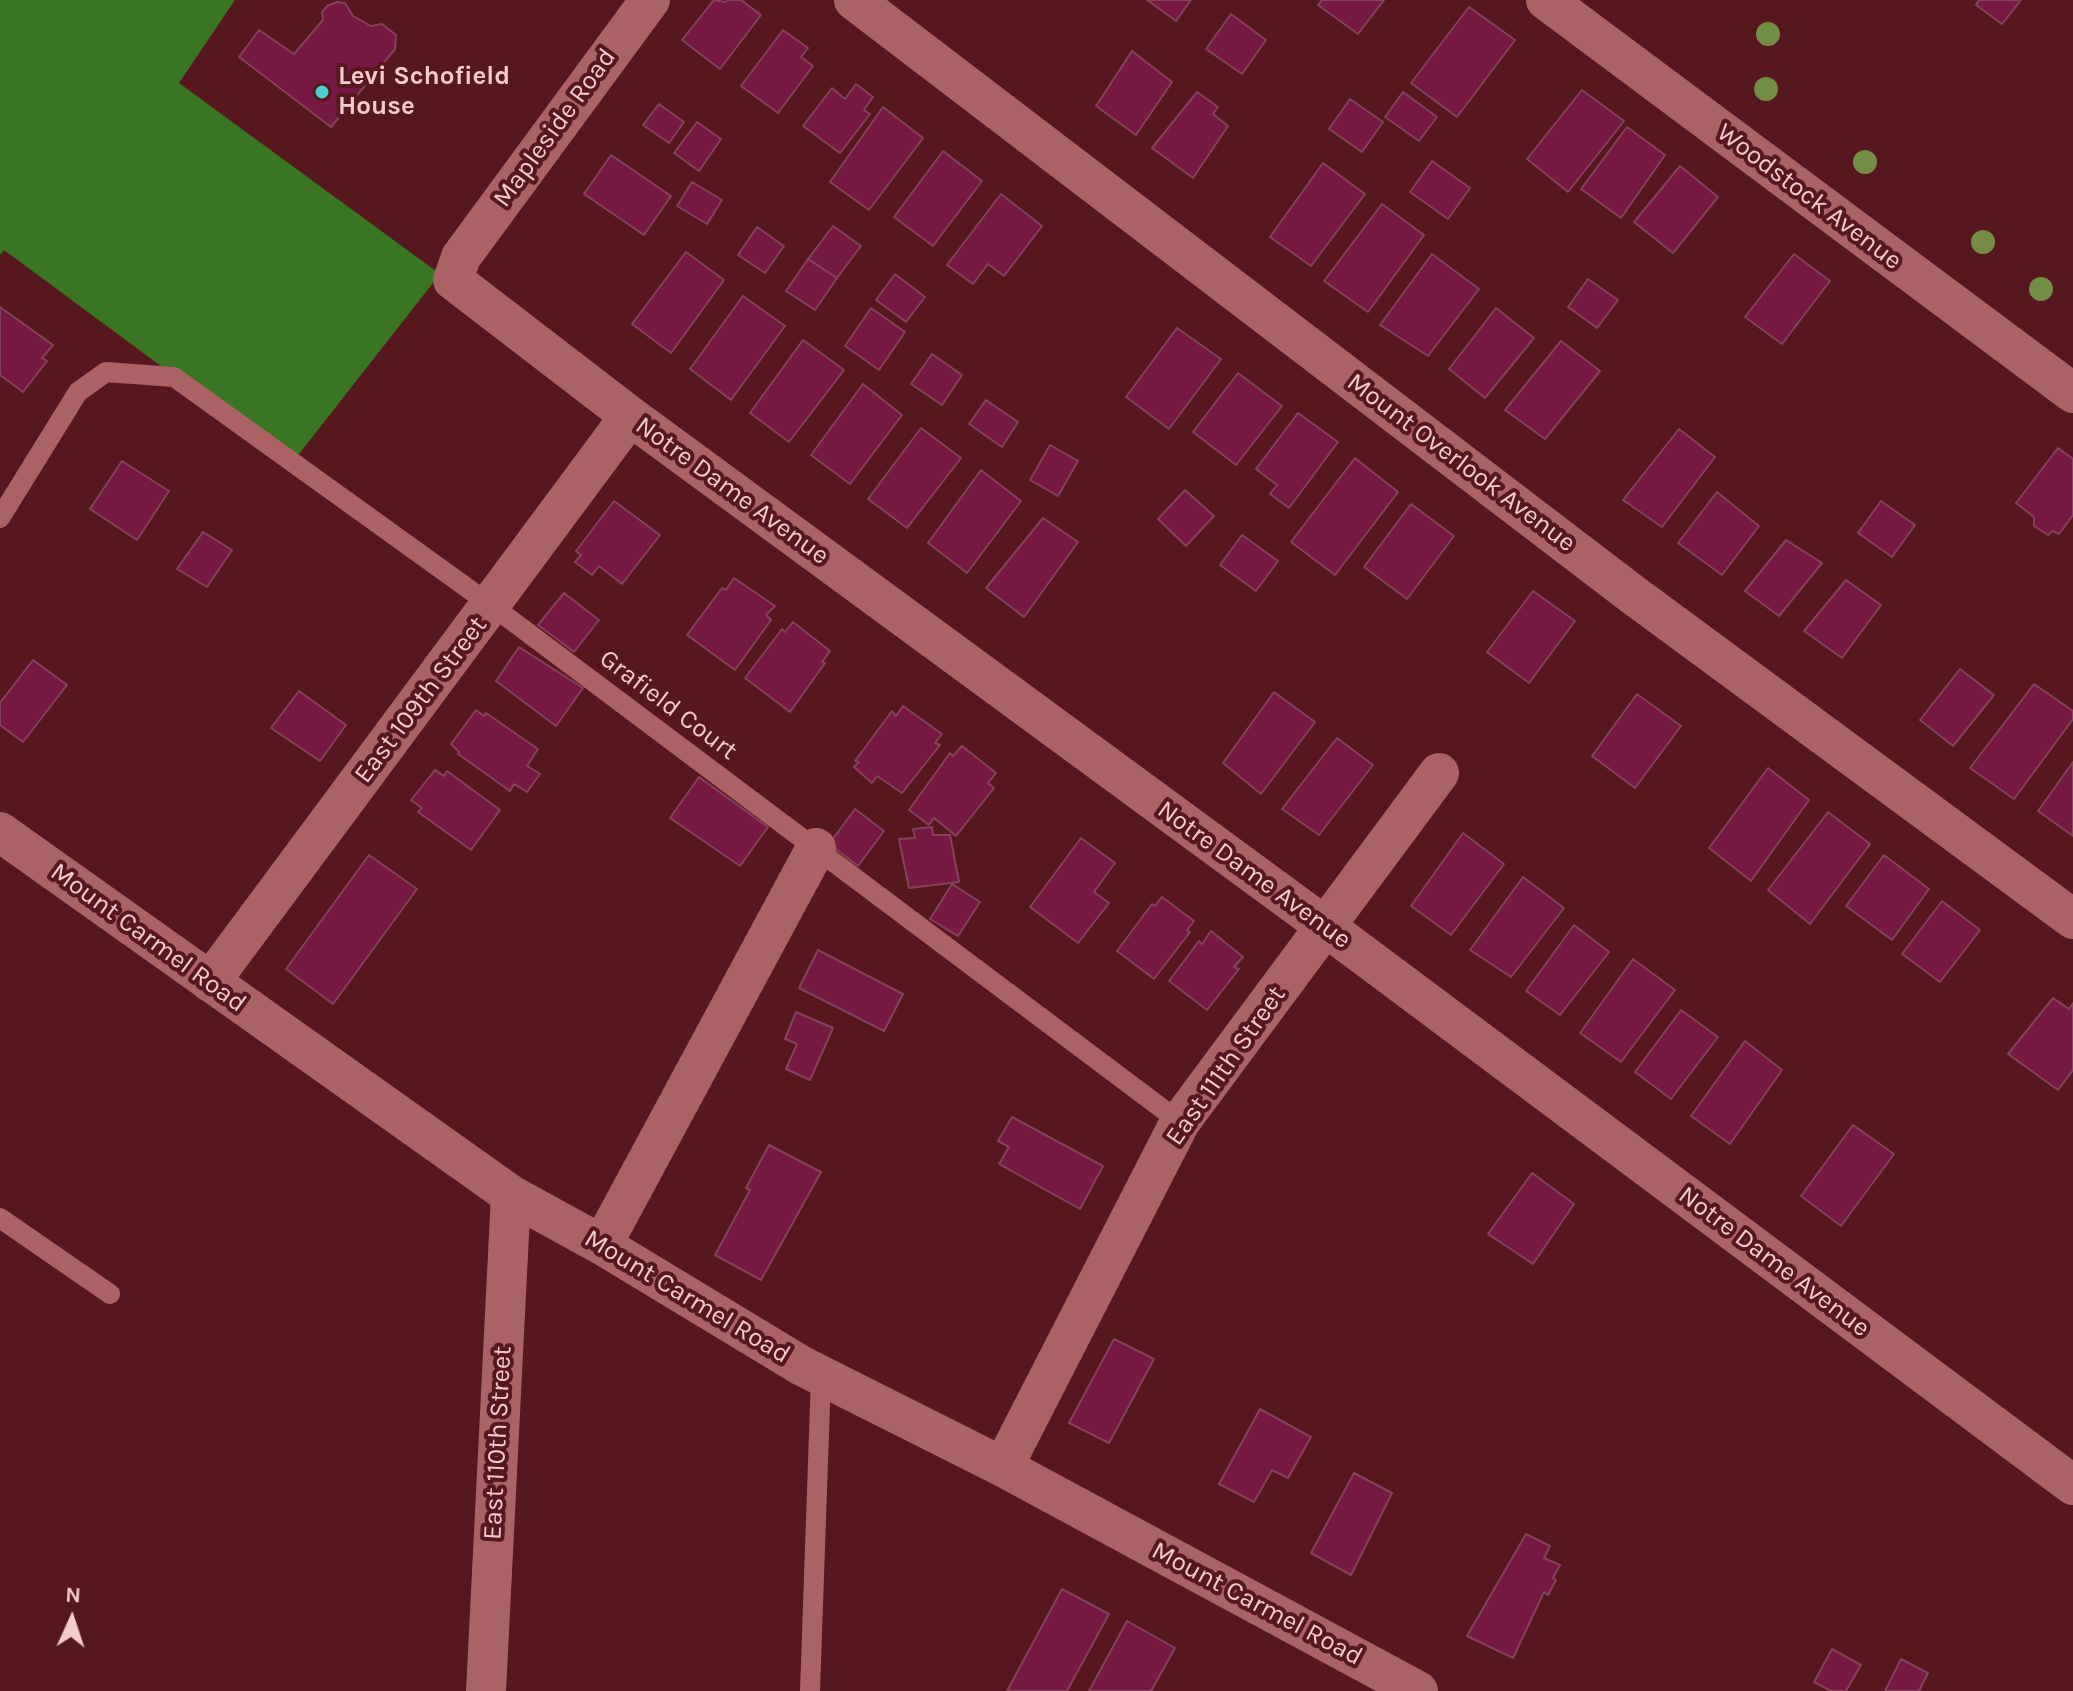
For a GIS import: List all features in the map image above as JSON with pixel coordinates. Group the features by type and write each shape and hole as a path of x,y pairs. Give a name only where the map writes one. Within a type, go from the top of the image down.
{"street":[{"name":"Mapleside Road","path":"461,257 650,0"},
{"name":"Mount Overlook Avenue","path":"854,0 1620,585 2073,919"},
{"name":"Woodstock Avenue","path":"1546,0 2073,393"},
{"name":"Notre Dame Avenue","path":"461,257 453,280 630,416 1326,927 2073,1485"},
{"name":"East 109th Street","path":"210,982 630,416"},
{"name":"East 111th Street","path":"1003,1467 1180,1122 1439,773"},
{"name":"Mount Carmel Road","path":"0,832 511,1195 602,1245 821,1376 1003,1467 1418,1691"},
{"path":"602,1245 816,848"},
{"name":"East 110th Street","path":"486,1691 511,1195"}],"lane":[{"name":"Grafield Court","path":"0,518 78,392 106,372 174,377 491,605 1180,1122"},
{"path":"0,1218 110,1294"},
{"path":"810,1691 821,1376"}],"green space":[{"path":"0,0 235,0 179,83 440,274 292,463 4,250 0,255"}],"building":[{"path":"714,0 741,0 761,15 720,69 682,40"},
{"path":"1147,0 1191,0 1176,21"},
{"path":"1322,0 1384,0 1358,34 1318,5"},
{"path":"1979,0 2021,0 2002,24 1976,5"},
{"name":"Levi Schofield House","path":"337,2 345,3 353,16 371,26 382,24 396,35 395,49 331,127 239,57 259,30 294,54 323,20 322,12"},
{"path":"1469,7 1515,40 1457,117 1411,83"},
{"path":"1231,14 1266,40 1242,74 1206,49"},
{"path":"783,30 808,48 801,57 813,66 778,113 741,86"},
{"path":"1132,51 1172,82 1136,135 1096,106"},
{"path":"856,84 873,97 864,110 870,114 840,153 803,126 832,88 845,99"},
{"path":"1582,90 1624,121 1568,192 1527,159"},
{"path":"1197,92 1218,107 1213,114 1228,126 1193,178 1152,148"},
{"path":"1403,92 1437,117 1419,141 1385,117"},
{"path":"1350,99 1383,122 1362,152 1329,129"},
{"path":"659,104 684,122 669,143 643,125"},
{"path":"883,107 923,138 869,210 830,182"},
{"path":"697,122 721,139 699,171 674,153"},
{"path":"1627,127 1665,155 1621,218 1581,189"},
{"path":"943,151 982,181 933,246 894,217"},
{"path":"611,155 671,196 644,235 584,194"},
{"path":"1432,161 1470,188 1448,219 1410,192"},
{"path":"1323,163 1365,194 1311,266 1270,237"},
{"path":"1680,166 1718,197 1673,253 1634,222"},
{"path":"692,182 722,200 707,224 677,206"},
{"path":"1001,194 1042,226 1004,276 988,264 973,284 947,265"},
{"path":"1382,204 1424,235 1368,312 1324,281"},
{"path":"833,226 861,246 837,278 808,259"},
{"path":"757,227 784,246 765,273 738,255"},
{"path":"686,252 724,280 671,353 632,324"},
{"path":"1432,254 1479,289 1428,356 1380,325"},
{"path":"1794,254 1830,281 1782,344 1745,317"},
{"path":"808,259 837,278 815,310 786,291"},
{"path":"895,274 925,297 906,322 876,300"},
{"path":"1588,279 1618,300 1597,328 1568,307"},
{"path":"743,296 785,326 731,400 690,369"},
{"path":"0,307 53,345 42,358 47,361 23,392 0,375"},
{"path":"871,308 905,332 879,370 845,346"},
{"path":"1496,308 1534,338 1485,398 1449,369"},
{"path":"1177,328 1221,359 1169,429 1126,397"},
{"path":"803,340 844,370 789,442 750,413"},
{"path":"1561,341 1600,371 1545,439 1505,410"},
{"path":"932,354 962,375 942,405 911,384"},
{"path":"1238,373 1282,406 1236,465 1193,432"},
{"path":"863,384 902,415 850,484 811,455"},
{"path":"986,400 1018,422 1002,447 969,424"},
{"path":"1298,413 1338,442 1289,508 1270,494 1277,485 1256,469"},
{"path":"921,428 961,458 907,528 868,499"},
{"path":"1679,429 1715,457 1662,527 1623,500"},
{"path":"1050,445 1078,461 1058,496 1030,480"},
{"path":"2058,448 2073,459 2073,515 2059,534 2053,531 2048,535 2034,526 2034,517 2016,503"},
{"path":"1355,458 1398,492 1335,575 1291,542"},
{"path":"122,461 169,491 137,540 90,509"},
{"path":"981,470 1021,501 967,573 928,543"},
{"path":"1185,490 1214,516 1186,546 1158,519"},
{"path":"1717,492 1759,526 1722,575 1678,543"},
{"path":"614,501 660,535 622,584 599,566 592,575 575,562 581,555 576,551"},
{"path":"1881,501 1915,525 1892,557 1858,533"},
{"path":"1411,504 1454,536 1407,599 1364,567"},
{"path":"1043,518 1078,542 1024,617 986,588"},
{"path":"203,532 232,550 207,587 177,569"},
{"path":"1242,535 1278,561 1256,591 1220,565"},
{"path":"1786,540 1822,563 1779,616 1745,591"},
{"path":"734,578 775,606 766,615 771,620 735,670 687,635 722,588 726,590"},
{"path":"1846,580 1881,605 1842,658 1804,631"},
{"path":"1533,591 1575,621 1529,683 1487,652"},
{"path":"564,593 599,620 574,652 538,625"},
{"path":"793,622 830,651 790,712 745,678 782,629 785,632"},
{"path":"519,647 583,688 556,726 496,681"},
{"path":"33,660 67,685 23,742 0,725 0,703"},
{"path":"1960,669 1994,695 1953,746 1920,720"},
{"path":"2034,684 2073,711 2073,719 2014,799 1970,768"},
{"path":"299,691 346,725 320,761 271,728"},
{"path":"1274,692 1315,722 1261,794 1223,763"},
{"path":"1637,694 1681,726 1635,788 1592,756"},
{"path":"903,706 942,734 935,743 940,745 902,793 877,776 872,783 854,767 859,762 855,761 892,711 896,716"},
{"path":"476,710 484,716 486,713 538,749 527,766 540,774 527,792 514,784 510,791 458,754 451,744"},
{"path":"1337,738 1373,765 1319,835 1282,809"},
{"path":"962,746 996,773 988,783 994,788 956,836 934,818 929,825 909,810 950,753 953,756"},
{"path":"2073,762 2073,836 2038,811"},
{"path":"1768,768 1809,800 1751,881 1709,848"},
{"path":"435,770 444,776 447,771 500,810 471,850 418,812 422,808 411,800"},
{"path":"699,777 768,827 740,866 670,818"},
{"path":"855,809 884,831 858,866 829,844"},
{"path":"1828,812 1870,844 1810,924 1768,890"},
{"path":"932,827 933,835 950,835 959,882 909,888 899,839 915,838 913,829"},
{"path":"1463,833 1504,864 1451,935 1411,906"},
{"path":"1081,838 1115,863 1094,892 1109,903 1078,943 1030,907"},
{"path":"369,855 417,889 333,1004 286,969"},
{"path":"1884,855 1929,889 1892,940 1846,906"},
{"path":"1523,877 1564,908 1511,977 1470,950"},
{"path":"952,884 980,902 958,936 930,919"},
{"path":"1162,897 1194,921 1187,930 1190,932 1154,979 1117,951 1152,904 1155,906"},
{"path":"1942,901 1980,930 1940,982 1902,954"},
{"path":"1574,925 1609,952 1560,1015 1526,991"},
{"path":"1211,931 1243,957 1234,967 1239,969 1207,1010 1169,981 1199,941 1202,944"},
{"path":"818,950 903,994 884,1031 799,988"},
{"path":"1633,959 1675,990 1621,1062 1580,1033"},
{"path":"2053,998 2069,1009 2073,1003 2073,1070 2058,1090 2008,1054"},
{"path":"1681,1010 1718,1037 1671,1099 1635,1072"},
{"path":"796,1012 833,1028 810,1080 786,1069 797,1044 785,1039"},
{"path":"1745,1041 1782,1070 1730,1144 1691,1116"},
{"path":"1012,1117 1103,1166 1080,1209 999,1164 1009,1147 998,1141"},
{"path":"1853,1125 1894,1154 1841,1226 1801,1196"},
{"path":"769,1145 821,1172 761,1280 715,1255 750,1190 746,1188"},
{"path":"1532,1173 1574,1204 1533,1264 1488,1234"},
{"path":"1114,1339 1154,1359 1109,1443 1069,1423"},
{"path":"1260,1409 1311,1437 1288,1478 1272,1470 1254,1502 1219,1484"},
{"path":"1354,1473 1392,1493 1351,1575 1311,1553"},
{"path":"1526,1534 1550,1546 1544,1558 1560,1565 1553,1578 1556,1580 1548,1595 1544,1592 1513,1658 1467,1636"},
{"path":"1062,1589 1109,1614 1067,1691 1007,1691"},
{"path":"1127,1621 1175,1648 1151,1691 1089,1691"},
{"path":"1832,1649 1861,1665 1846,1691 1831,1691 1814,1682"},
{"path":"1901,1659 1928,1673 1919,1691 1885,1691"}],"place":[{"name":"Levi Schofield House","path":"322,92"}]}
